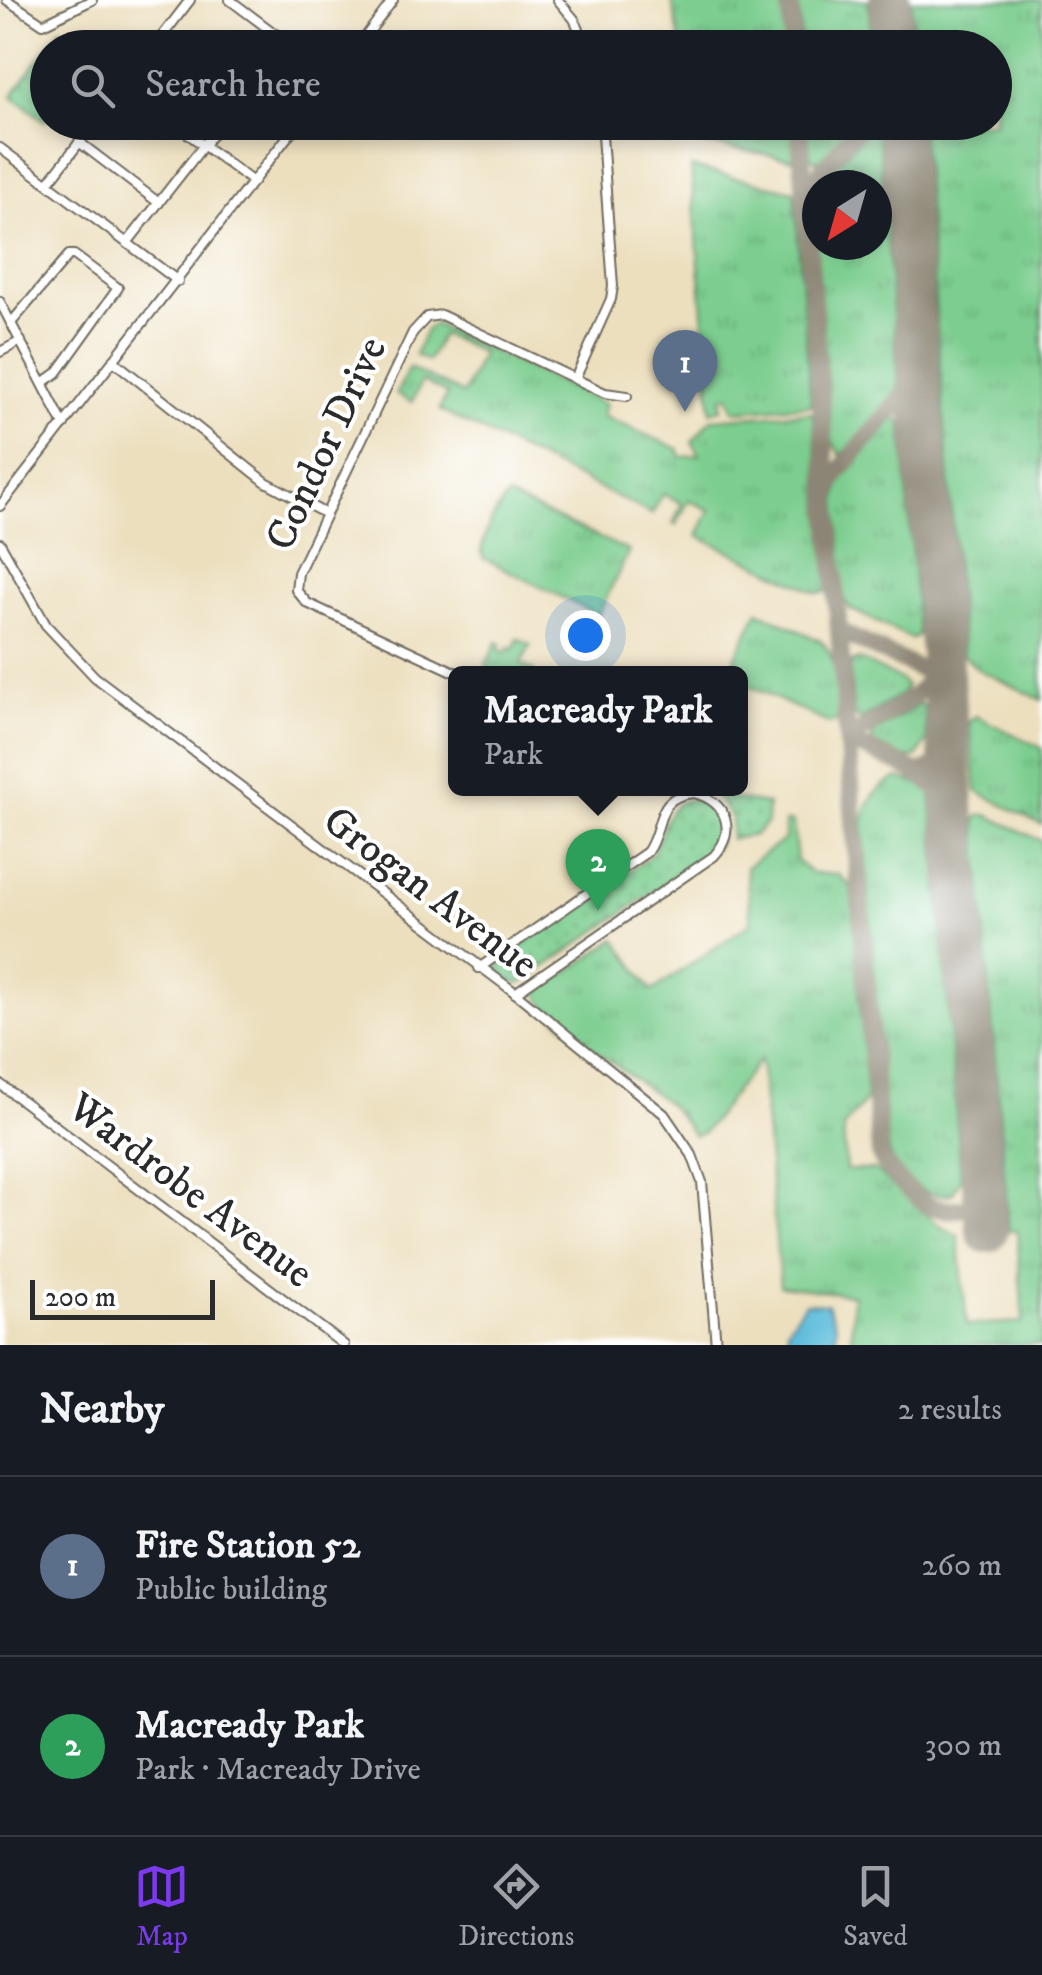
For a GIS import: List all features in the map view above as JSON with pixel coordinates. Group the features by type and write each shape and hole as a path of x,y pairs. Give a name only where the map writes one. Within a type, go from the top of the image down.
{"street":[{"path":"2,0 44,24 92,0"},
{"path":"167,30 190,0"},
{"path":"230,0 266,30"},
{"path":"370,30 393,0"},
{"path":"558,0 579,30"},
{"path":"196,140 254,182"},
{"path":"127,243 208,140"},
{"path":"0,506 286,140"},
{"path":"601,140 613,286 611,299 575,379 605,392 627,396"},
{"path":"48,184 79,142 159,203"},
{"path":"0,148 178,281"},
{"path":"11,323 70,256 74,255 118,288 57,373 43,383"},
{"path":"0,302 64,425"},
{"name":"Condor Drive","path":"448,669 302,600 295,582 413,332 426,317 441,315 575,379"},
{"path":"0,352 21,341"},
{"path":"114,362 266,482 326,514"},
{"name":"Grogan Avenue","path":"0,543 31,602 78,662 515,993 654,1106 680,1133 692,1155 705,1199 716,1345"},
{"path":"480,968 647,852 662,810 671,801 685,796"},
{"path":"515,993 714,856 724,843 728,827 724,811 701,796"},
{"name":"Wardrobe Avenue","path":"0,1084 344,1345"}],"green space":[{"path":"672,0 782,0 784,30 678,30"},
{"path":"798,0 868,0 871,30 801,30"},
{"path":"912,0 1042,0 1042,700 979,670 963,655 922,140 1012,140 1012,30 914,30"},
{"path":"30,71 30,110 12,96"},
{"path":"792,140 794,159 689,141"},
{"path":"809,140 839,140 823,158 815,161 810,155"},
{"path":"859,140 879,140 881,170 832,170"},
{"path":"691,167 794,191 811,405 737,411 729,396 722,397 722,409 711,411"},
{"path":"818,260 889,260 899,388 849,449 840,455 832,440"},
{"path":"434,324 605,404 602,416 679,449 680,457 700,455 692,442 711,419 811,412 828,588 817,593 698,536 710,510 689,500 676,525 673,524 682,503 663,494 652,514 439,410 447,394 422,381 412,402 396,394 409,368 463,394 482,353 442,334 428,361 415,355 426,330"},
{"path":"895,418 902,423 918,635 912,639 850,609 844,599 837,499 841,479"},
{"path":"508,497 629,551 598,615 483,558 489,526"},
{"path":"758,611 821,641 831,657 836,677 838,717 830,724 748,685 748,666 731,666"},
{"path":"518,639 531,645 521,664 525,666 487,666 497,642 501,644 499,650 505,653 508,648 513,650"},
{"path":"859,659 906,686 903,693 860,720 854,714 850,668"},
{"path":"920,704 924,706 927,741 917,757 900,758 871,742 873,734"},
{"path":"976,716 1042,748 1042,825 976,791 969,722"},
{"path":"899,778 924,786 931,793 961,1178 953,1193 943,1195 932,1194 911,1182 895,1164 887,1144 863,823 874,795"},
{"path":"715,796 768,804 767,823 755,835 731,839 731,816"},
{"path":"697,799 712,808 721,820 721,836 712,851 522,983 502,974 498,968 501,959 648,858 670,812 676,805"},
{"path":"980,815 1042,841 1042,1345 851,1345 853,1295 780,1286 760,1059 704,1132 694,1136 669,1105 556,1018 538,992 616,939 652,991 751,923 746,867 785,839 785,822 793,822 797,861 811,873 839,875 851,887 867,1099 843,1128 846,1170 875,1170 940,1226 958,1235 967,1325 1023,1322 1017,1231 1009,1231 976,819"}],"water":[{"path":"805,1303 827,1304 836,1327 835,1345 789,1345 787,1328"}],"taxiway":[{"path":"790,0 792,30"},
{"path":"800,140 880,1154 896,1177 930,1205 948,1210 985,1205"},
{"path":"822,170 847,140"},
{"path":"830,490 836,475 911,386 918,358"},
{"path":"892,408 909,409 924,433"},
{"path":"839,631 925,672 939,686 946,709"},
{"path":"848,748 855,736 922,689 932,676 941,646"},
{"path":"848,741 927,780 948,806 955,824"},
{"path":"915,773 938,764 948,743"}],"runway":[{"path":"890,0 892,30"},
{"path":"900,140 987,1232"}],"place":[{"name":"Fire Station 52","path":"685,412"},
{"name":"Macready Park","path":"598,911"}]}
